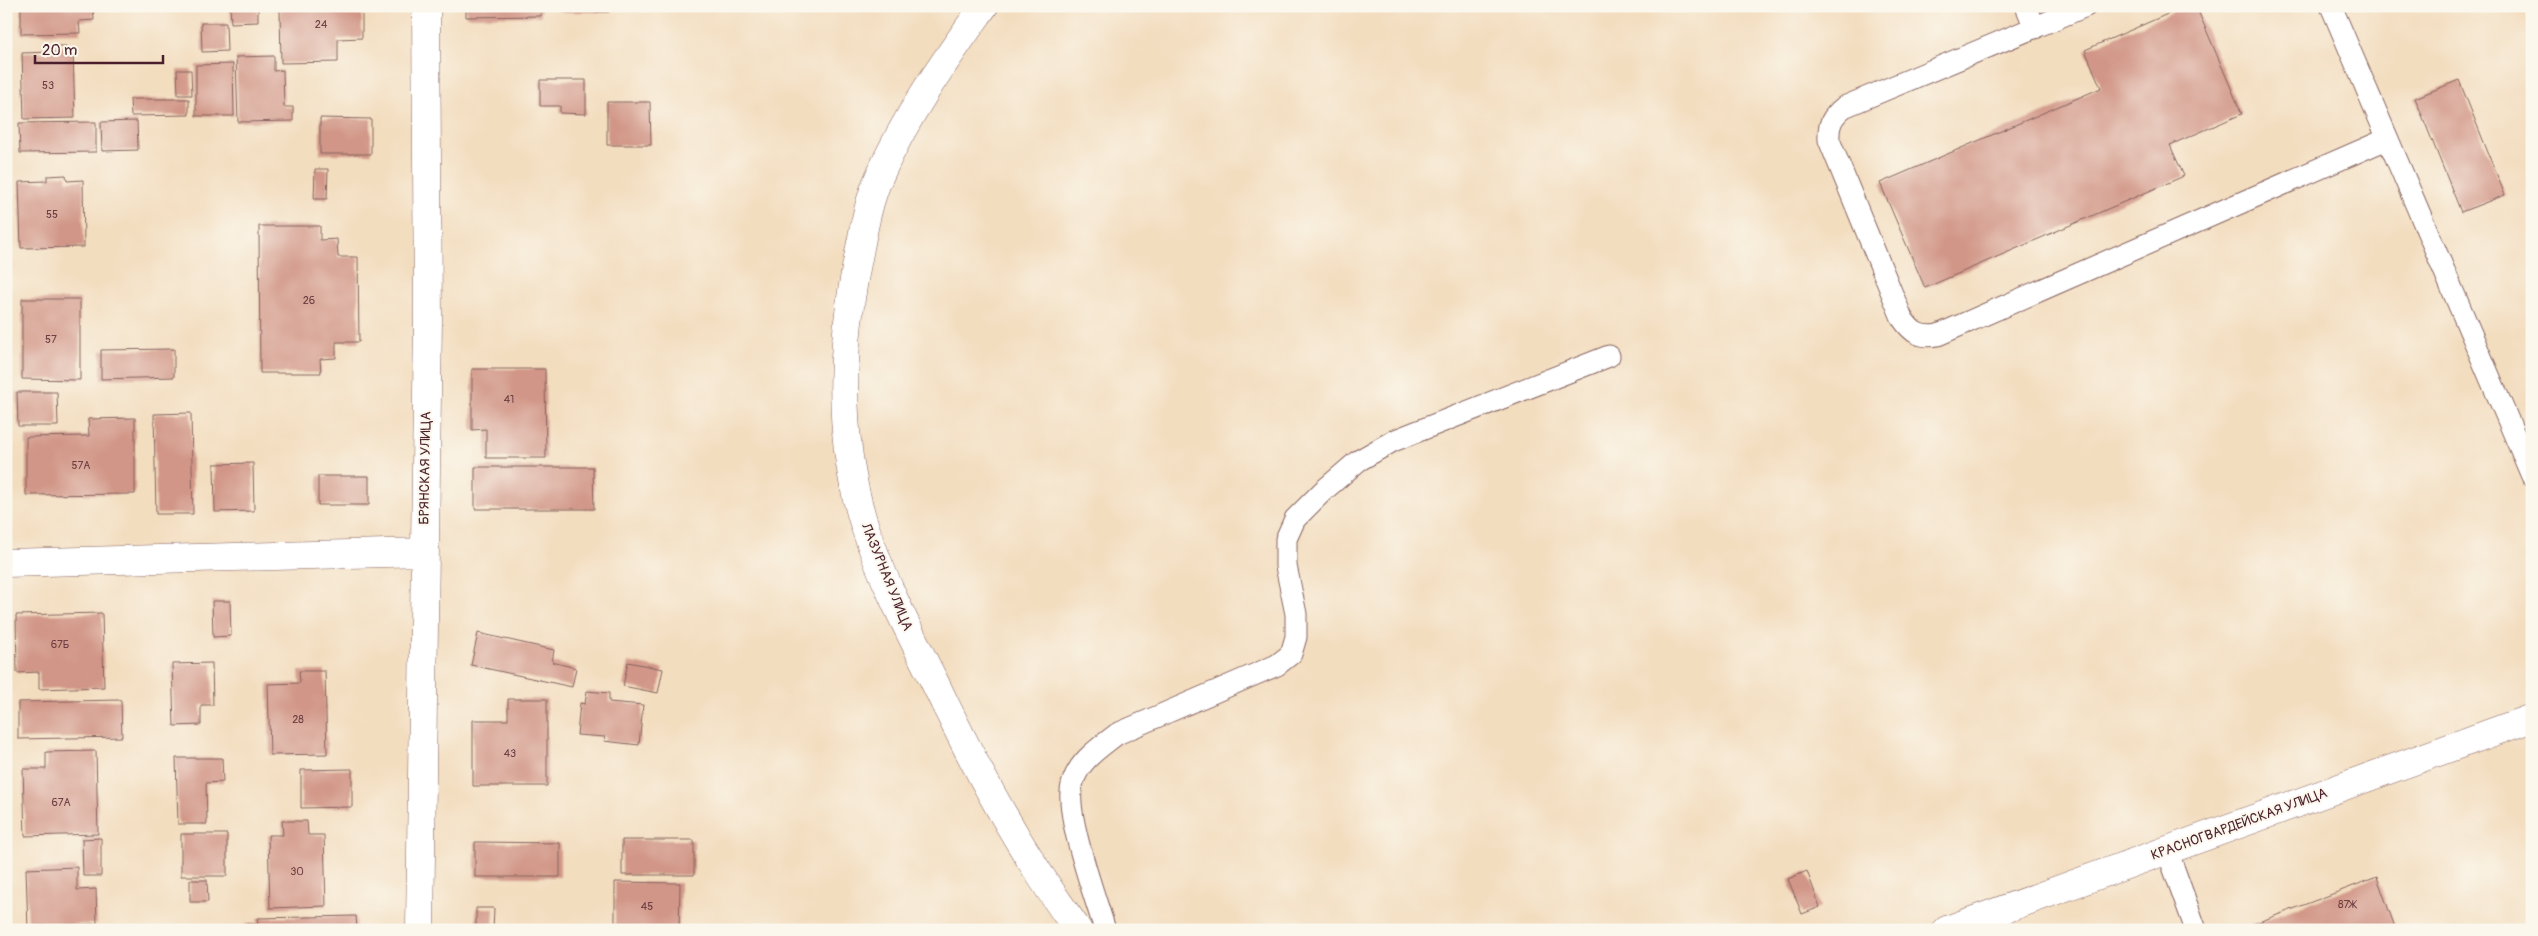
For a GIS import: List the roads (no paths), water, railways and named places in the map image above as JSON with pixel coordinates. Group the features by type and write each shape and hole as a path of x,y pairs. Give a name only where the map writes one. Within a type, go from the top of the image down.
{"street":[{"name":"БРЯНСКАЯ УЛИЦА","path":"420,930 428,318 426,6"},
{"name":"ЛАЗУРНАЯ УЛИЦА","path":"984,6 920,96 878,178 854,275 845,335 843,398 849,462 866,530 898,607 950,714 1019,842 1048,889 1078,930"},
{"path":"6,563 424,552"},
{"name":"КРАСНОГВАРДЕЙСКАЯ УЛИЦА","path":"1947,930 2532,718"}],"lane":[{"path":"2026,6 2035,28"},
{"path":"2086,6 1844,107 1834,116 1828,128 1829,140 1902,318 1911,331 1925,337 1938,335 2387,139"},
{"path":"2331,6 2532,476"},
{"path":"1105,930 1071,805 1072,785 1079,767 1095,750 1117,734 1277,665 1291,654 1296,637 1296,614 1286,566 1286,539 1295,519 1358,461 1393,441 1609,356"},
{"path":"2167,850 2196,930"}]}
